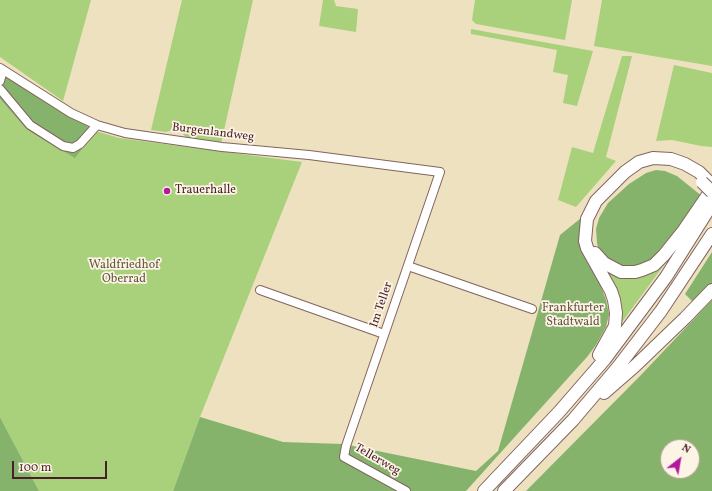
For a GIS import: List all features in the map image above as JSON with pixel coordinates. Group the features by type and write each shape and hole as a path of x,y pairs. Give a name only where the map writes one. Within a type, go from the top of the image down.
{"highway":[{"path":"578,390 607,341 616,321 616,307 611,292 587,248 585,241 586,224 594,205 600,196 625,172 646,159 665,157 693,168 708,183 712,192"},
{"path":"658,161 667,162 687,169 708,183 684,230 654,265 635,272 621,272 604,264 596,254 589,231 594,213 603,199 617,184 634,170 646,163 658,161"},
{"path":"484,491 554,418 605,359 678,259 712,204"},
{"path":"504,491 573,420 613,372 661,311 712,234"},
{"path":"573,420 635,366 712,290"}],"street":[{"path":"0,81 2,69"},
{"name":"Burgenlandweg","path":"2,69 72,113 97,125 125,133 149,138 222,147 310,155 440,172"},
{"path":"0,89 30,125 63,146 73,148 80,144 97,125"},
{"name":"Im Teller","path":"346,446 440,172"},
{"path":"408,266 532,309"},
{"path":"260,290 384,334"},
{"name":"Tellerweg","path":"346,446 344,457 406,491"}],"green space":[{"path":"0,0 91,0 63,101 0,57"},
{"path":"182,0 253,0 221,144 186,138 179,128 166,132 151,130"},
{"path":"323,0 334,0 336,6 358,9 356,32 319,26"},
{"path":"475,0 572,0 565,40 476,24 472,20"},
{"path":"602,0 712,0 712,66 594,46"},
{"path":"471,29 593,51 577,106 563,103 568,75 553,72 557,50 471,34"},
{"path":"622,56 632,56 606,157 616,161 576,207 558,200 572,147 593,153"},
{"path":"674,65 712,73 712,147 672,140 656,141"},
{"path":"0,71 96,131 75,158 26,129 0,99"},
{"name":"Waldfriedhof Oberrad","path":"0,99 26,129 96,131 119,138 302,162 200,417 173,491 39,491 0,417"},
{"path":"656,170 665,171 677,176 703,197 658,257 629,270 608,261 599,251 596,229 599,218 608,203 629,184 646,173"},
{"name":"Frankfurter Stadtwald","path":"581,218 583,247 606,300 609,314 606,327 587,357 466,491 173,491 200,417 283,442 343,444 476,471 498,451 560,235"},
{"path":"712,252 712,283 692,301 685,294"},
{"path":"663,264 664,265 617,329 604,270 613,275 620,276"},
{"path":"712,300 712,491 526,491 640,376"},
{"path":"0,417 39,491 0,491"}],"place":[{"name":"Trauerhalle","path":"167,191"}]}
